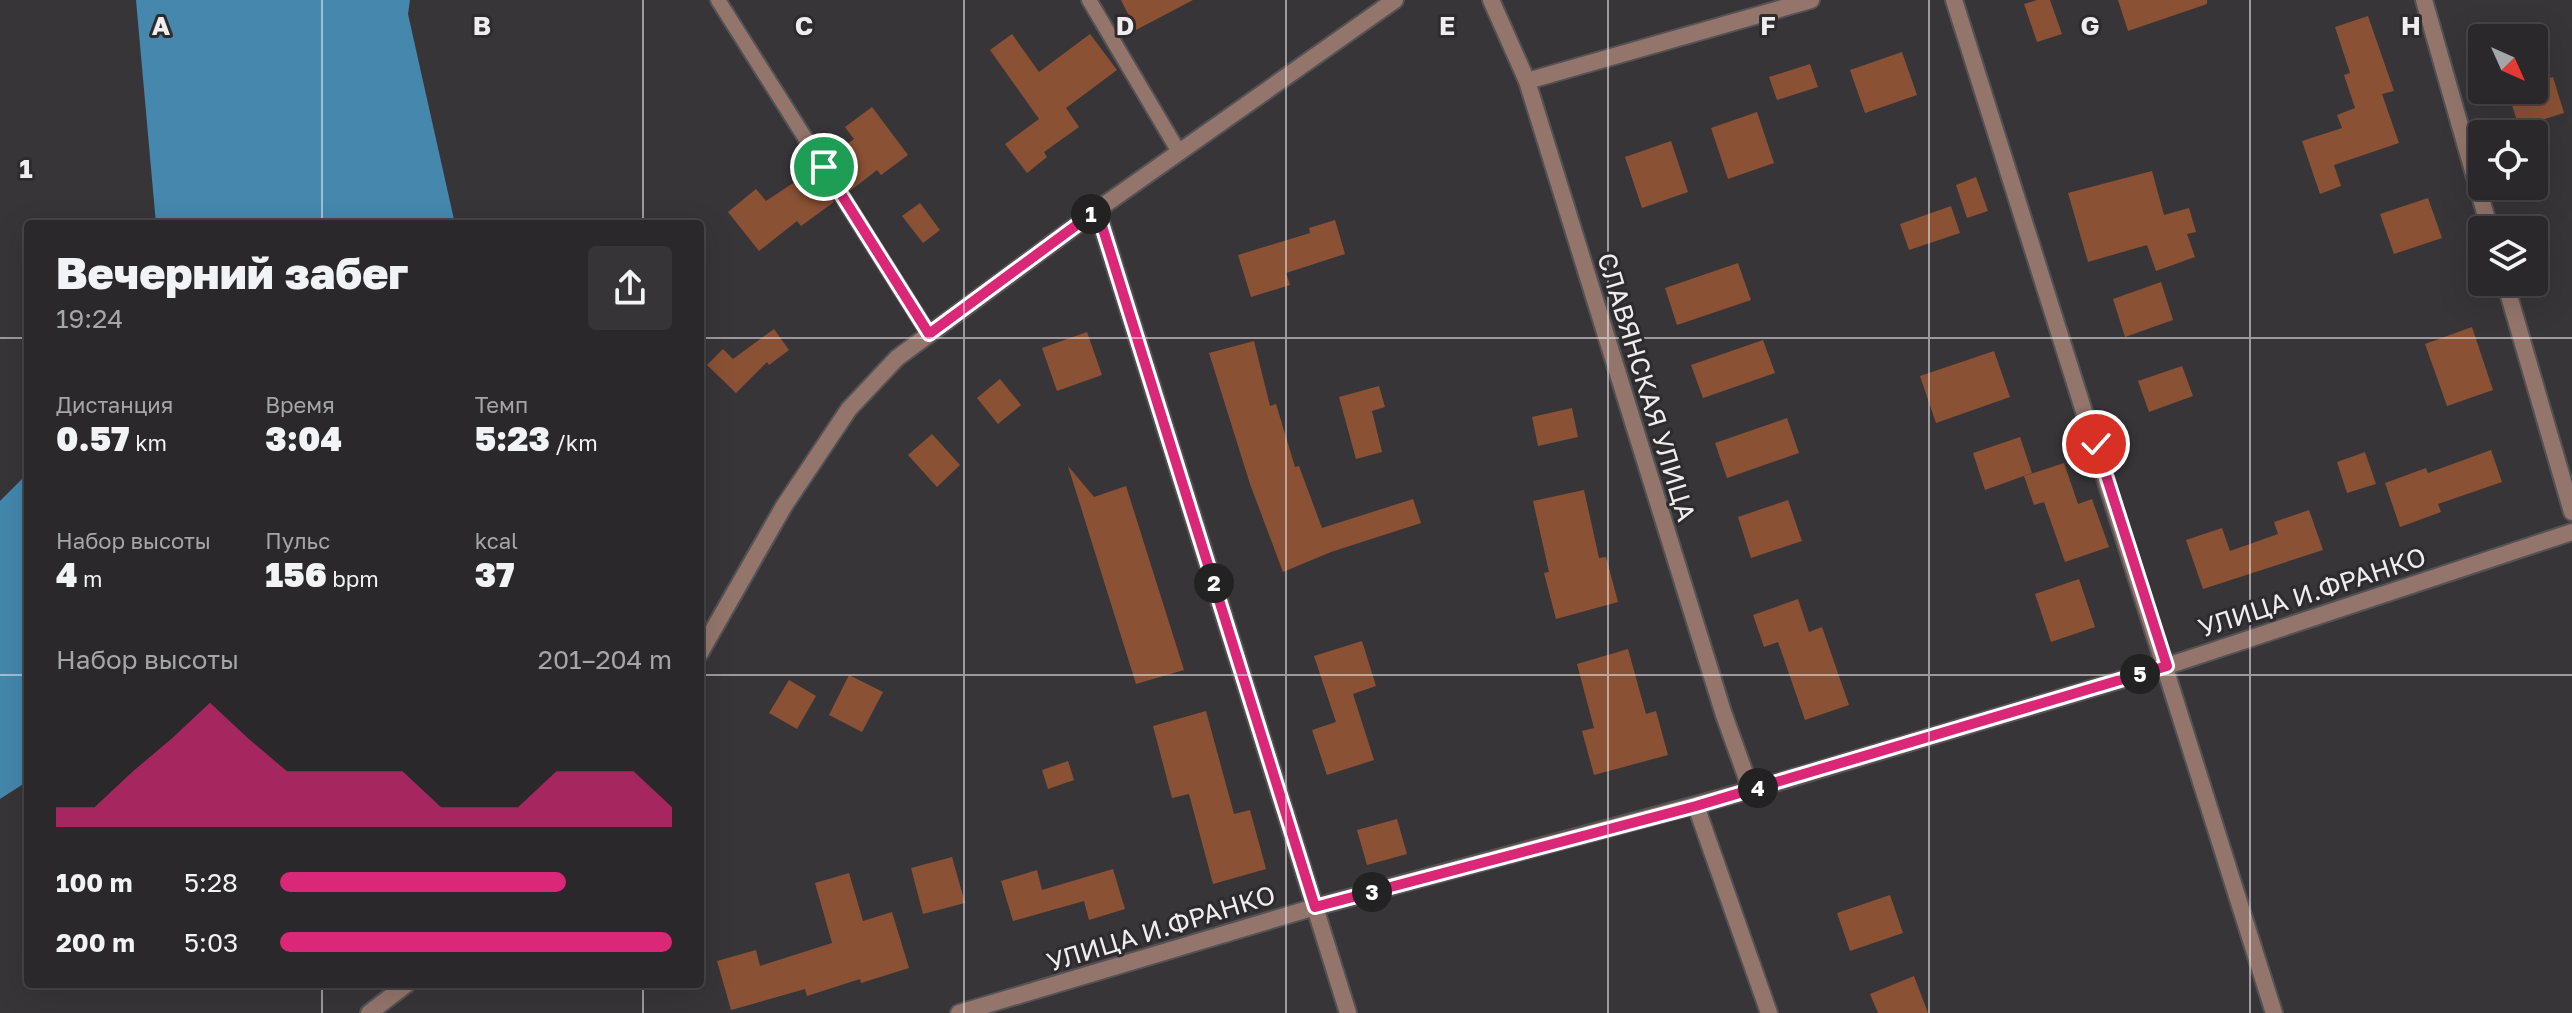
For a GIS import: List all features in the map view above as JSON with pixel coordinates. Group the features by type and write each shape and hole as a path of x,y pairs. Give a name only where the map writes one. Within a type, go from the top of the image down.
{"street":[{"path":"704,646 784,506 849,409 897,358 1097,210 1395,0"},
{"name":"СЛАВЯНСКАЯ УЛИЦА","path":"1491,0 1527,81 1724,715 1751,790"},
{"path":"1527,81 1811,0"},
{"path":"1954,0 2167,666 2274,1013"},
{"path":"2424,0 2486,216"},
{"path":"1097,210 1348,1013"},
{"path":"2509,296 2572,512"},
{"name":"УЛИЦА И.ФРАНКО","path":"959,1013 1315,907 1696,806 2167,666 2572,532"},
{"path":"1696,806 1769,1013"},
{"path":"369,1013 402,988"}],"lane":[{"path":"718,0 929,334"},
{"path":"1089,0 1179,152"}],"water":[{"path":"136,0 410,0 408,14 454,220 156,220"},
{"path":"24,477 24,784 0,799 0,501"}],"building":[{"path":"1121,0 1193,0 1136,30"},
{"path":"2050,0 2062,34 2037,42 2024,4"},
{"path":"2118,0 2207,0 2207,4 2128,31"},
{"path":"2368,16 2394,91 2382,94 2399,143 2334,165 2341,186 2320,194 2302,141 2342,128 2337,115 2355,108 2344,75 2350,73 2335,27"},
{"path":"1012,34 1039,72 1090,34 1117,70 1066,108 1079,127 1044,152 1047,157 1027,173 1005,144 1039,119 990,50"},
{"path":"1902,52 1917,95 1865,113 1850,70"},
{"path":"1810,64 1818,87 1777,100 1769,77"},
{"path":"2553,77 2564,113 2542,120 2517,120 2512,104 2548,104 2548,79"},
{"path":"872,107 908,155 881,175 877,170 850,191 829,158 854,139 845,127"},
{"path":"1757,112 1774,163 1728,179 1711,128"},
{"path":"1671,141 1688,192 1642,208 1625,157"},
{"path":"813,170 834,202 801,226 797,221 759,251 728,212 756,189 766,201"},
{"path":"2152,171 2164,215 2189,208 2196,232 2187,234 2195,257 2156,271 2147,245 2088,262 2068,193"},
{"path":"1976,177 1988,211 1967,218 1956,185"},
{"path":"2428,198 2442,238 2394,254 2380,214"},
{"path":"920,203 940,230 923,243 902,216"},
{"path":"1951,206 1960,233 1909,250 1900,224"},
{"path":"1335,220 1345,254 1286,273 1290,285 1251,297 1238,255 1310,233 1309,228"},
{"path":"1738,263 1751,300 1677,325 1665,288"},
{"path":"2161,282 2173,320 2125,337 2113,299"},
{"path":"2472,327 2493,390 2447,406 2425,344"},
{"path":"774,329 789,350 769,365 767,362 736,393 707,365 723,349 733,359"},
{"path":"1087,332 1102,375 1057,391 1042,348"},
{"path":"1763,340 1775,373 1703,398 1691,365"},
{"path":"1254,341 1270,406 1276,404 1295,467 1299,466 1322,528 1413,499 1421,523 1331,552 1283,572 1250,484 1209,353"},
{"path":"1994,351 2010,397 1936,423 1920,376"},
{"path":"2182,366 2193,396 2149,412 2138,381"},
{"path":"1000,379 1021,405 998,424 977,398"},
{"path":"1379,386 1385,407 1372,411 1382,452 1356,459 1339,397"},
{"path":"1572,408 1578,437 1538,446 1532,417"},
{"path":"1787,418 1799,453 1727,478 1715,443"},
{"path":"932,434 960,465 937,487 908,455"},
{"path":"2020,437 2032,473 1985,490 1973,453"},
{"path":"2491,450 2502,482 2438,504 2441,512 2400,527 2385,483 2426,468 2428,473"},
{"path":"2365,452 2376,484 2347,493 2337,462"},
{"path":"2064,463 2078,504 2092,499 2109,547 2065,562 2044,502 2034,505 2024,476"},
{"path":"1068,466 1094,497 1126,486 1184,670 1136,684"},
{"path":"1584,490 1599,558 1606,557 1618,602 1556,619 1544,573 1549,572 1533,501"},
{"path":"1788,500 1802,541 1751,558 1738,517"},
{"path":"2309,510 2323,550 2203,589 2186,540 2222,528 2230,551 2278,534 2274,522"},
{"path":"2079,579 2095,627 2051,642 2035,594"},
{"path":"1798,599 1809,632 1822,627 1849,705 1805,720 1778,642 1764,647 1753,615"},
{"path":"1362,641 1376,686 1353,694 1374,760 1327,775 1312,730 1336,722 1314,656"},
{"path":"1628,649 1646,714 1656,711 1668,755 1594,775 1582,731 1594,728 1577,664"},
{"path":"849,675 883,692 862,732 829,715"},
{"path":"789,680 816,696 797,729 769,713"},
{"path":"1206,711 1234,814 1250,810 1266,869 1213,884 1189,794 1172,798 1153,726"},
{"path":"1068,761 1074,780 1048,789 1042,770"},
{"path":"1397,819 1407,854 1367,865 1357,830"},
{"path":"952,857 965,903 923,914 911,868"},
{"path":"1113,869 1125,909 1089,920 1084,901 1013,921 1001,881 1037,870 1042,890"},
{"path":"849,873 863,921 892,912 909,968 807,996 805,989 731,1010 717,961 756,950 760,966 832,943 815,883"},
{"path":"1890,895 1903,933 1850,951 1837,913"},
{"path":"1914,976 1928,1013 1878,1013 1870,994"}],"route":[{"path":"824,167 929,334 1097,210 1315,907 1696,806 2167,666 2096,444"}]}
